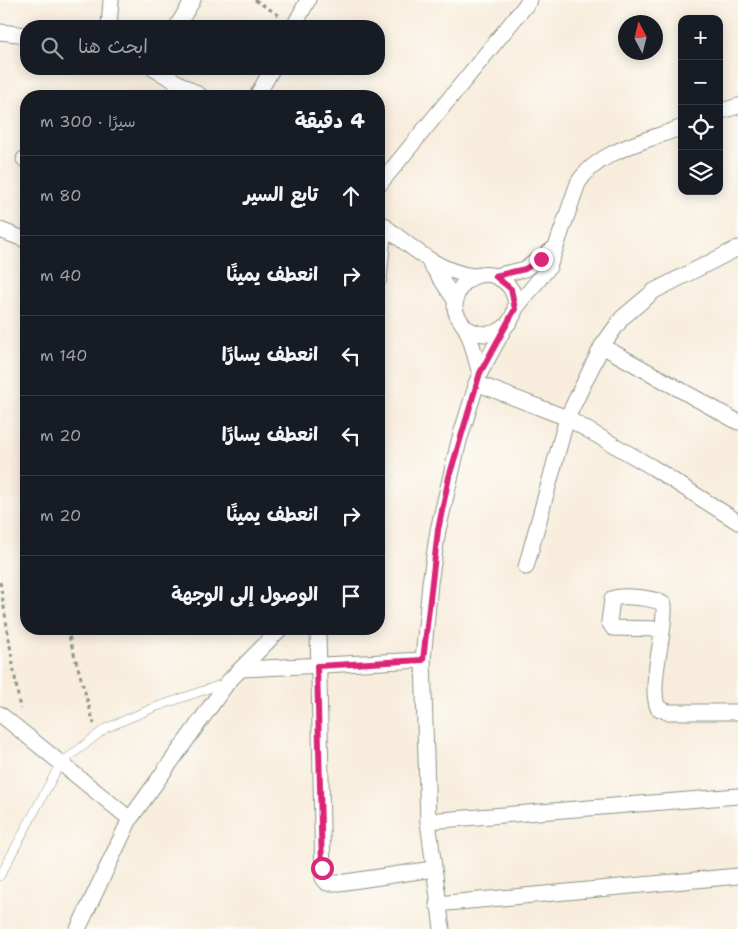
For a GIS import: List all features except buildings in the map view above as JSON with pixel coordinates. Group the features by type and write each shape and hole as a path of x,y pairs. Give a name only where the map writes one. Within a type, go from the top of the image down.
{"street":[{"path":"109,20 111,0"},
{"path":"181,20 193,0"},
{"path":"298,20 308,0"},
{"path":"385,178 530,0"},
{"path":"0,32 20,34"},
{"path":"164,75 191,90"},
{"path":"260,90 269,75"},
{"path":"723,111 738,106"},
{"path":"442,929 437,904 428,821 423,660 438,530 449,477 478,378 515,309 541,279 557,246 578,184 585,173 622,150 678,129"},
{"path":"385,227 426,257 454,273 474,276 485,274 495,276 525,269 557,246"},
{"path":"0,230 20,238"},
{"path":"526,567 567,418 602,346 622,318 654,291 738,248"},
{"path":"426,257 455,300"},
{"path":"474,276 462,286 455,300 455,310 459,320 466,328 475,333 486,335 505,327"},
{"path":"495,276 511,289 515,309"},
{"path":"466,328 478,378"},
{"path":"602,346 738,422"},
{"path":"478,378 567,418 652,467 738,522"},
{"path":"662,629 654,696 658,708 668,712 738,712"},
{"path":"78,929 130,819 228,682 274,635"},
{"path":"318,635 323,878 328,883 339,883 433,868"},
{"path":"241,669 423,660"},
{"path":"0,714 130,819"},
{"path":"428,821 738,796"},
{"path":"437,904 738,876"}],"lane":[{"path":"0,876 60,764 106,728 153,708 228,682"}],"path":[{"path":"255,0 286,20"},
{"path":"0,582 24,732"},
{"path":"69,635 85,698 97,734"}],"route":[{"path":"322,868 317,666 423,660 430,583 449,477 480,373 505,327 512,319 515,309 515,299 511,289 504,281 495,276 525,269 541,259"}]}
